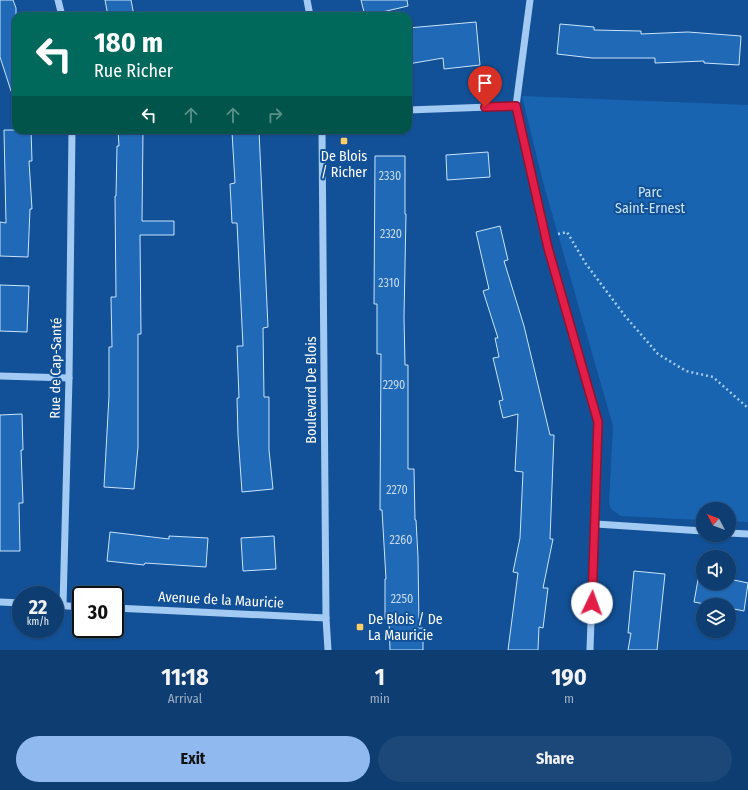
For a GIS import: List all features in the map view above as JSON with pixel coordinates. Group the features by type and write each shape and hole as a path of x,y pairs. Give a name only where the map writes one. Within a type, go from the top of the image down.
{"street":[{"path":"58,0 61,12"},
{"path":"307,0 309,12"},
{"path":"530,0 516,106 545,236 598,422 596,524 590,650"},
{"path":"412,110 516,106"},
{"name":"Rue de Cap-Santé","path":"60,586 69,378 72,134"},
{"name":"Boulevard De Blois","path":"322,134 326,618 328,650"},
{"path":"0,376 69,378"},
{"path":"596,524 696,531"},
{"path":"736,533 748,534"},
{"path":"0,602 12,603"},
{"name":"Avenue de la Mauricie","path":"124,608 326,618"}],"path":[{"path":"545,236 567,232 586,264 625,316 658,354 686,371 713,377 748,408"}],"green space":[{"name":"Parc Saint-Ernest","path":"522,96 748,105 748,522 736,521 736,502 696,502 696,520 621,516 611,509 609,503 613,426 543,182"}],"building":[{"path":"0,0 13,0 16,12 12,12 12,94 0,57"},
{"path":"105,0 131,0 133,12 107,12"},
{"path":"361,0 407,0 408,6 382,12 364,12"},
{"path":"476,22 480,65 444,69 443,58 412,63 412,28"},
{"path":"560,24 594,27 594,30 641,31 641,34 688,32 741,36 739,65 704,63 704,61 655,63 655,58 592,58 557,54"},
{"path":"4,130 12,130 12,134 31,134 32,161 29,161 32,209 30,209 28,257 0,256 0,222 6,223"},
{"path":"118,134 143,134 142,221 174,221 174,235 140,235 141,334 138,334 138,447 134,489 104,487 109,396 109,347 112,347 111,297 116,297 115,196 117,146 119,146"},
{"path":"232,134 259,134 268,327 263,328 264,397 269,397 269,450 273,489 242,492 238,435 237,398 239,398 237,346 243,346 237,223 232,223 230,184 235,183"},
{"path":"488,152 490,177 447,180 446,155"},
{"path":"375,156 405,156 406,214 404,317 405,365 408,365 408,469 414,469 415,520 418,557 419,628 423,628 423,650 390,650 389,619 385,619 386,579 382,510 380,510 381,354 377,354 377,304 374,304"},
{"path":"500,226 508,260 504,261 524,326 550,435 554,435 550,539 553,539 543,588 548,588 543,628 539,627 538,650 508,650 518,573 513,572 520,538 523,472 515,471 518,414 503,418 499,401 503,400 493,358 499,357 495,338 498,338 483,291 489,289 476,232"},
{"path":"0,285 29,286 27,332 0,331"},
{"path":"22,414 23,450 21,450 23,503 19,503 20,551 0,551 0,415"},
{"path":"110,532 169,539 169,536 208,538 206,567 145,563 144,565 107,561"},
{"path":"274,536 276,569 243,571 241,538"},
{"path":"634,571 665,574 657,650 628,650 631,633 628,633"},
{"path":"736,580 748,583 744,611 736,609 736,598 696,598 696,602 694,602 696,590 736,590"}],"place":[{"name":"De Blois / Richer","path":"344,141"},
{"name":"De Blois / De La Mauricie","path":"360,627"}],"route":[{"path":"485,107 516,106 548,248 598,422 596,524 592,603"}]}
